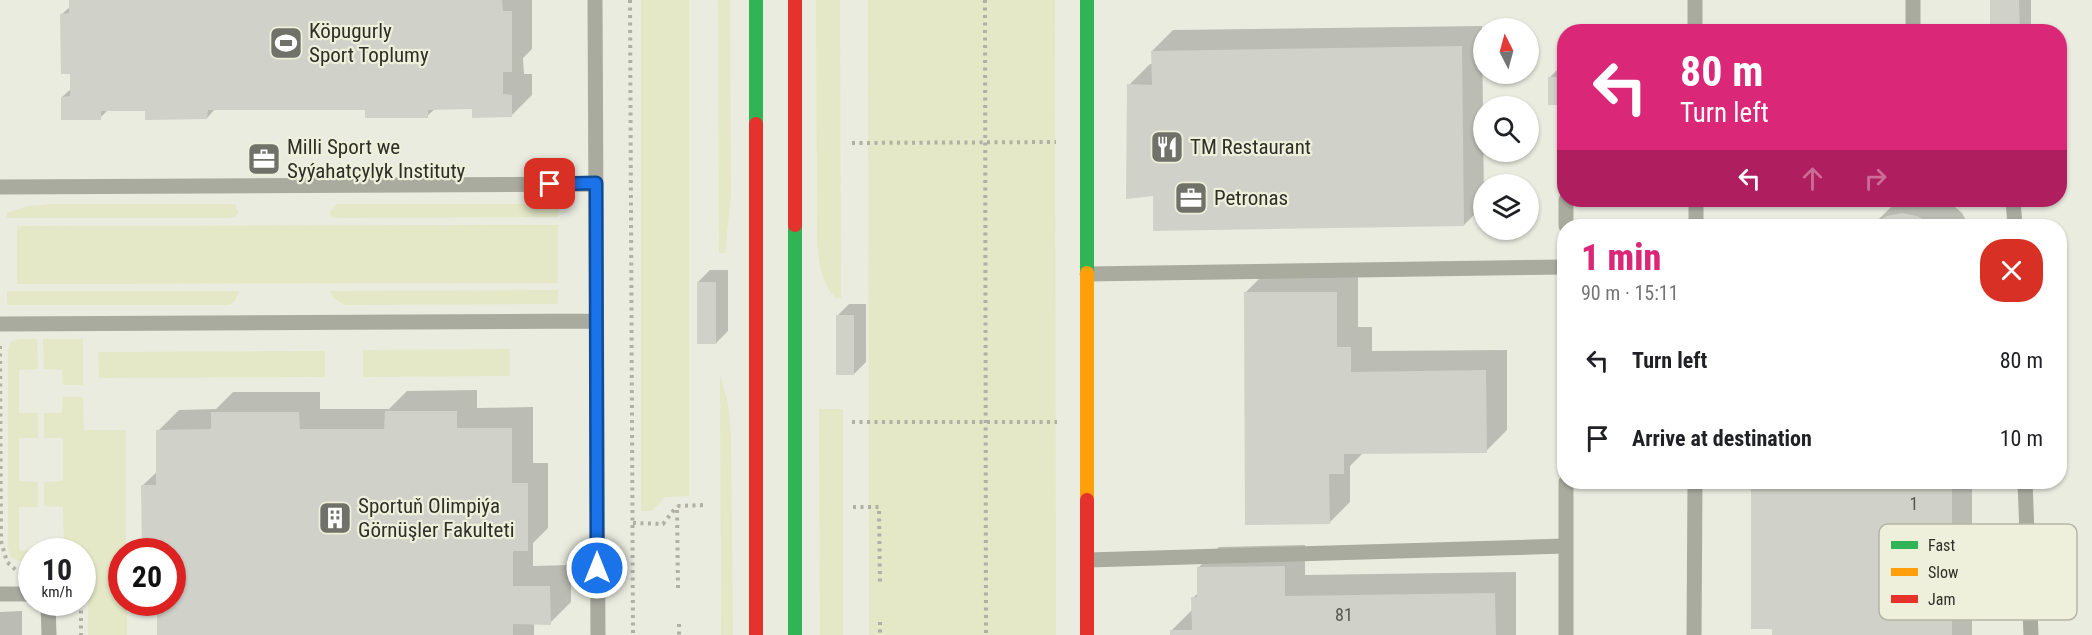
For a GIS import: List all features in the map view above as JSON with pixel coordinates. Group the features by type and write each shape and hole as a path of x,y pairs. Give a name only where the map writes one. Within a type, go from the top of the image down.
{"main road":[{"path":"756,0 756,635"},
{"path":"795,0 795,635"},
{"path":"1087,0 1088,635"}],"lane":[{"path":"595,0 598,635"},
{"path":"1695,0 1695,24"},
{"path":"1913,24 1914,0"},
{"path":"0,187 596,183"},
{"path":"1087,274 1557,267"},
{"path":"0,324 596,321"},
{"path":"1566,489 1566,635"},
{"path":"1694,635 1695,489"},
{"path":"2025,489 2027,524"},
{"path":"1088,560 1566,546"},
{"path":"0,594 18,594"},
{"path":"48,616 49,635"},
{"path":"2030,620 2031,635"}],"path":[{"path":"630,0 633,635"},
{"path":"986,0 986,635"},
{"path":"852,143 1053,142"},
{"path":"0,343 1,540 6,562 18,571"},
{"path":"852,422 1053,422"},
{"path":"677,506 705,505"},
{"path":"633,523 663,524 677,506"},
{"path":"677,506 678,588"},
{"path":"853,507 879,507 880,586"},
{"path":"81,616 81,635"},
{"path":"880,621 880,635"},
{"path":"679,624 679,635"}],"green space":[{"path":"641,0 689,0 689,496 665,497 652,511 641,511"},
{"path":"718,0 730,0 731,196 725,253 719,253"},
{"path":"816,0 840,0 841,298 836,298 823,279 817,241"},
{"path":"868,0 1055,0 1056,635 869,635"},
{"path":"231,204 236,205 238,213 235,217 228,218 7,218 7,213 28,206"},
{"path":"337,204 558,204 558,217 339,218 331,216 330,211"},
{"path":"558,225 558,283 17,284 17,226"},
{"path":"558,290 558,304 345,305 333,298 330,291"},
{"path":"7,291 239,291 235,301 229,305 7,305"},
{"path":"19,339 37,339 38,369 19,370 19,413 38,413 38,438 19,438 19,481 38,482 38,507 19,507 18,560 11,556 8,549 8,350 11,342"},
{"path":"43,339 83,339 83,385 63,385 62,370 44,369"},
{"path":"510,349 510,376 363,377 363,350"},
{"path":"325,351 325,377 99,378 98,352"},
{"path":"720,374 728,404 731,435 733,635 721,635"},
{"path":"63,397 83,397 84,430 126,430 126,538 108,538 108,616 127,616 127,635 88,635 88,616 96,616 96,538 64,538 63,507 44,506 44,482 63,481 63,438 44,438 44,413 62,413"},
{"path":"819,409 843,409 843,635 820,635"}],"building":[{"name":"Köpugurly Sport Toplumy","path":"69,0 502,0 503,11 512,11 512,72 503,72 503,94 512,95 512,117 472,118 472,109 428,110 428,118 365,118 365,110 208,110 207,119 145,120 145,111 101,111 101,120 61,120 61,97 70,96 70,74 61,74 60,14 69,13"},
{"path":"1990,0 2019,0 2020,24 1990,24"},
{"path":"1462,46 1464,226 1153,231 1153,196 1126,199 1127,84 1152,85 1151,51"},
{"path":"1548,77 1557,77 1557,105 1548,105"},
{"path":"1902,213 1922,219 1882,219"},
{"path":"697,282 716,282 716,344 697,344"},
{"path":"1244,292 1337,292 1337,347 1351,347 1351,372 1486,370 1487,453 1344,454 1344,474 1329,474 1330,524 1245,525"},
{"path":"836,315 854,315 854,375 836,375"},
{"name":"Sportuň Olimpiýa Görnüşler Fakulteti","path":"385,411 457,411 457,428 512,428 512,483 528,483 528,551 513,551 513,586 550,586 551,625 513,624 513,635 157,635 157,616 186,616 186,538 142,538 141,485 156,485 156,430 211,429 211,412 299,412 300,429 384,429"},
{"path":"1751,489 1952,489 1952,524 1879,524 1879,620 1952,620 1952,635 1772,635 1772,629 1751,629"},
{"path":"1285,566 1285,596 1495,593 1496,635 1170,635 1170,630 1192,630 1191,597 1197,597 1197,567"}],"traffic: fast":[{"path":"756,0 756,124"},
{"path":"1087,0 1087,273"},
{"path":"795,225 795,635"}],"traffic: slow":[{"path":"1087,273 1087,500"}],"traffic: jam":[{"path":"795,0 795,225"},
{"path":"756,124 756,635"},
{"path":"1087,500 1087,635"}],"place":[{"name":"Köpugurly Sport Toplumy","path":"286,43"},
{"name":"TM Restaurant","path":"1167,147"},
{"name":"Milli Sport we Syýahatçylyk Instituty","path":"264,159"},
{"name":"Petronas","path":"1191,198"},
{"name":"Sportuň Olimpiýa Görnüşler Fakulteti","path":"335,518"}],"route":[{"path":"550,184 596,183 597,568"}]}
